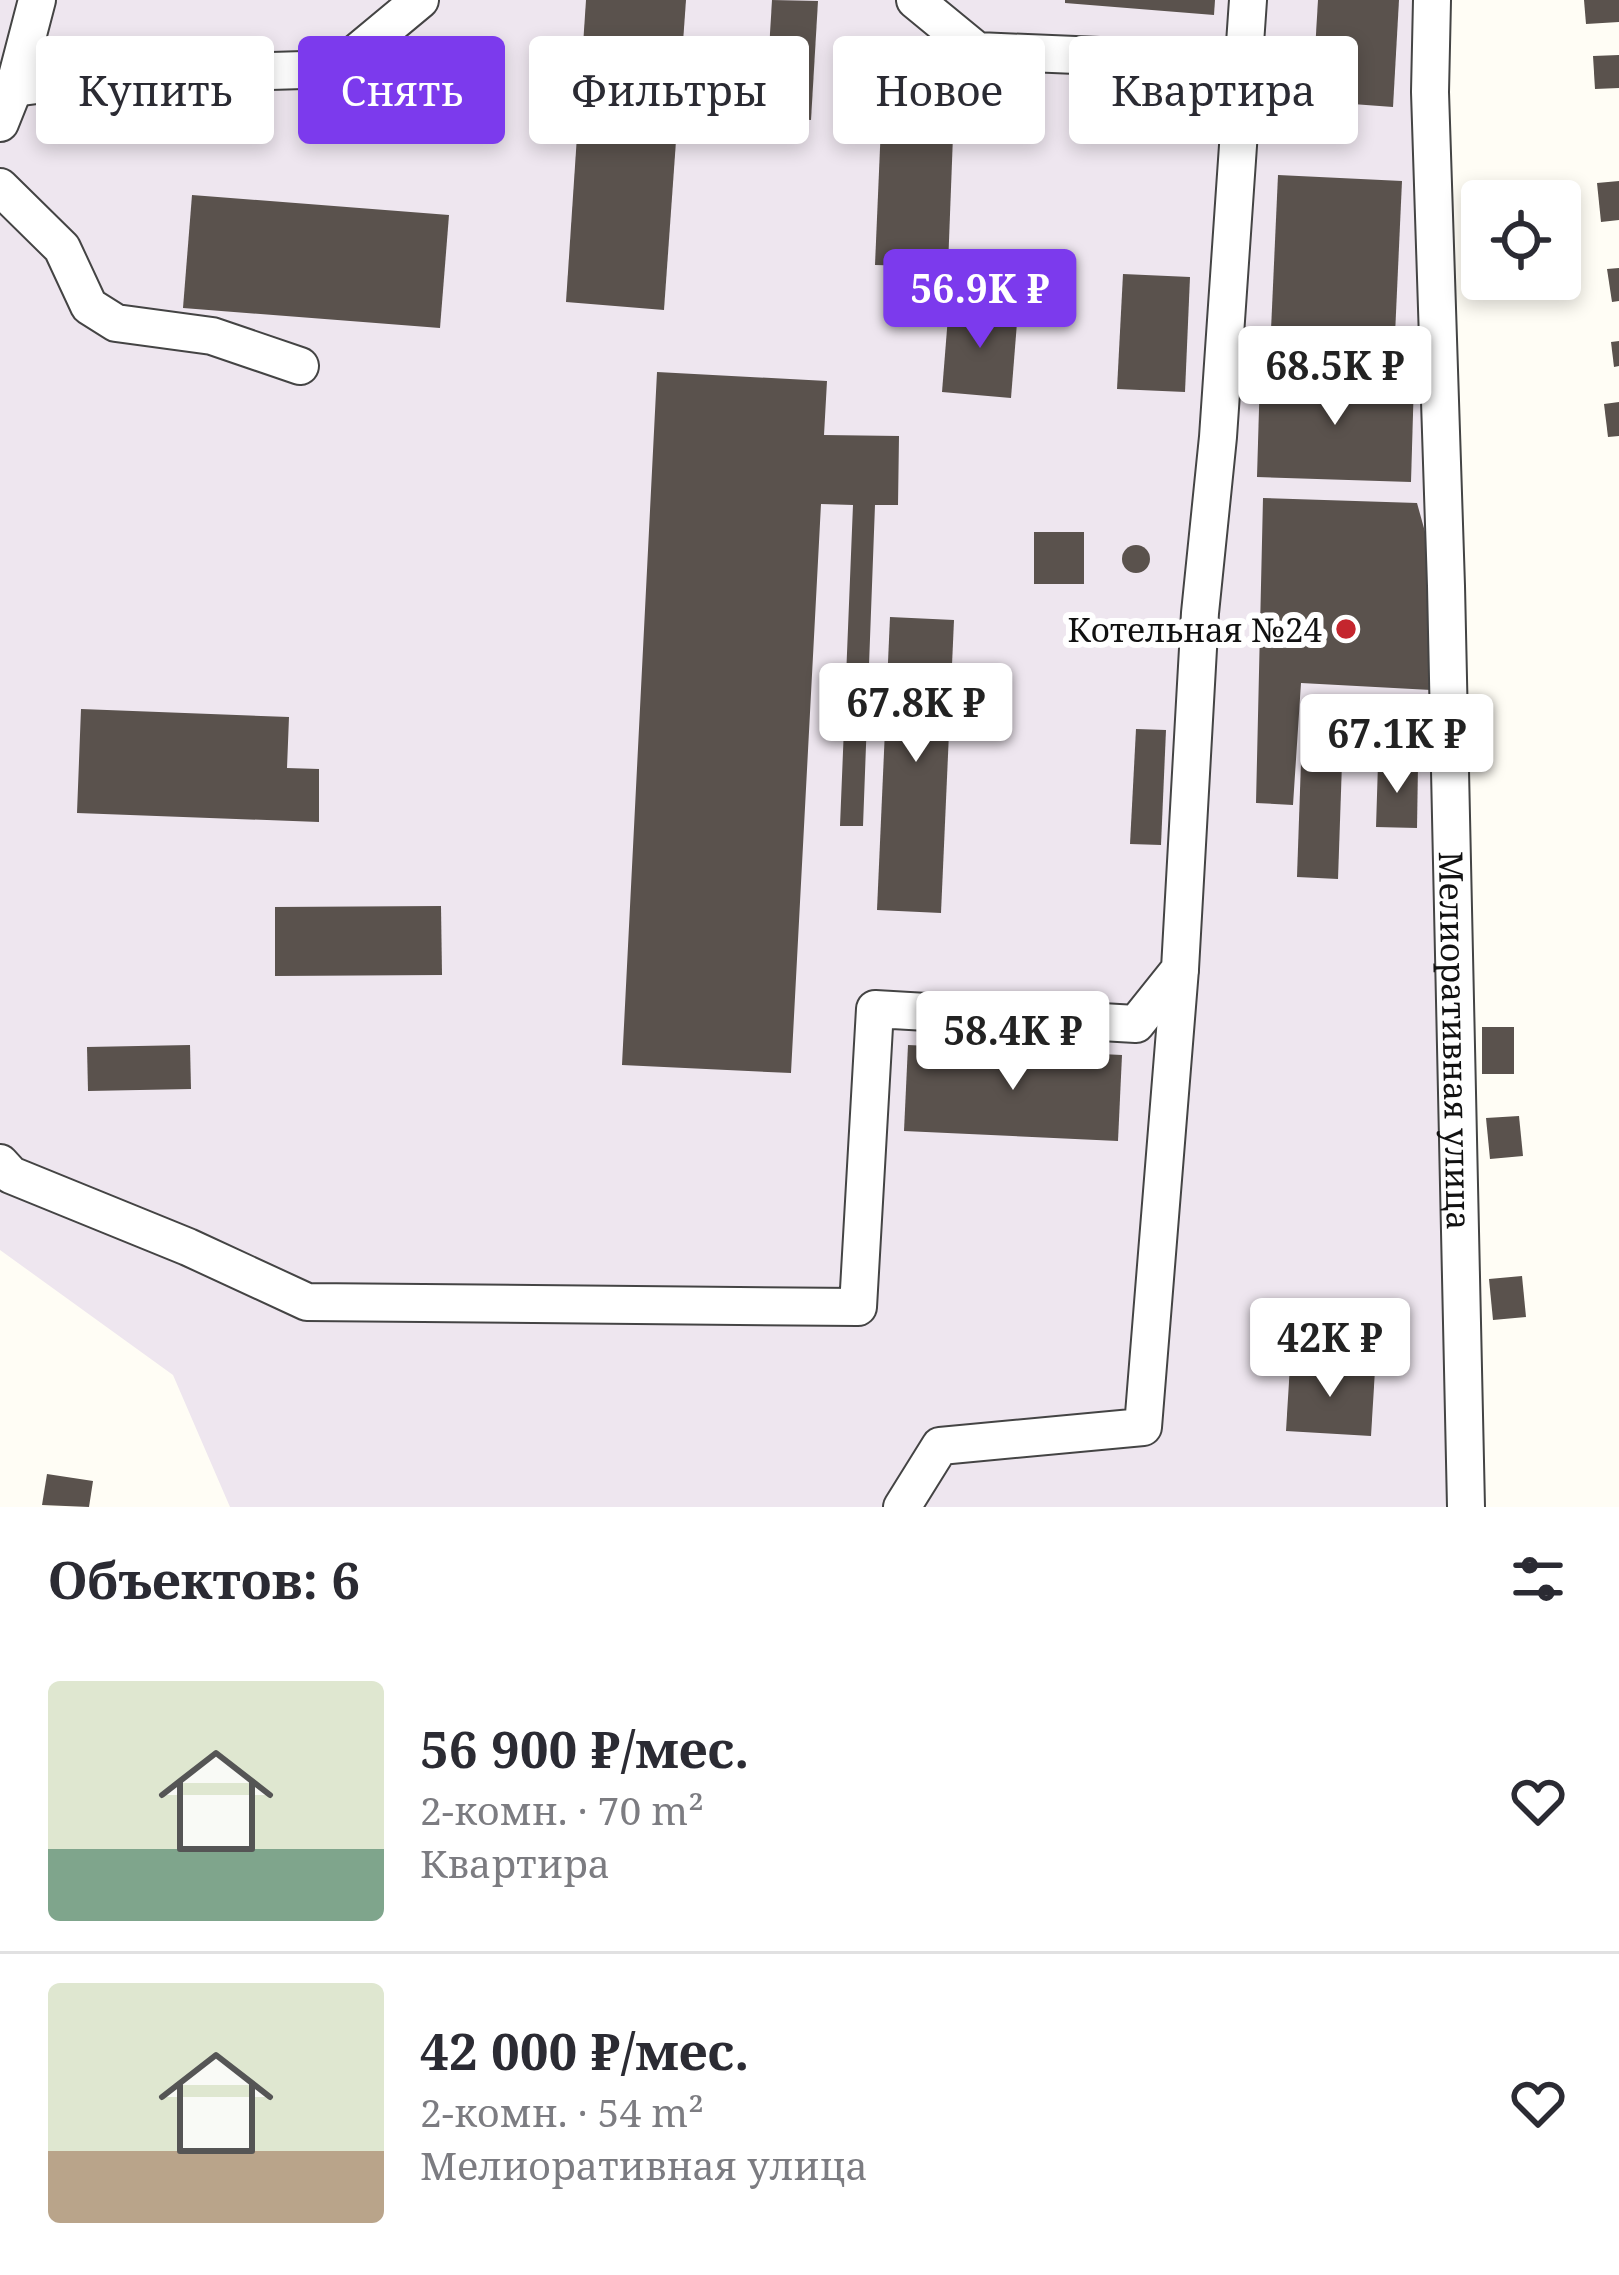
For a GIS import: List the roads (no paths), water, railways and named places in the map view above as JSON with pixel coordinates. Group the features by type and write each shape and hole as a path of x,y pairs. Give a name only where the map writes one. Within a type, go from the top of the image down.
{"street":[{"path":"0,122 37,0"},
{"path":"14,88 106,76 337,69 420,0"},
{"path":"914,0 977,51 1069,55"},
{"path":"1246,36 1248,0"},
{"name":"Мелиоративная улица","path":"1432,0 1430,92 1447,586 1466,1507"},
{"path":"902,1507 940,1446 1143,1427 1238,144"},
{"path":"0,187 62,248 89,306 116,323 212,336 300,366"},
{"path":"0,1163 10,1175 188,1247 307,1302 858,1307 875,1009 1136,1024 1180,969"}],"place":[{"name":"Котельная №24","path":"1346,629"}]}
